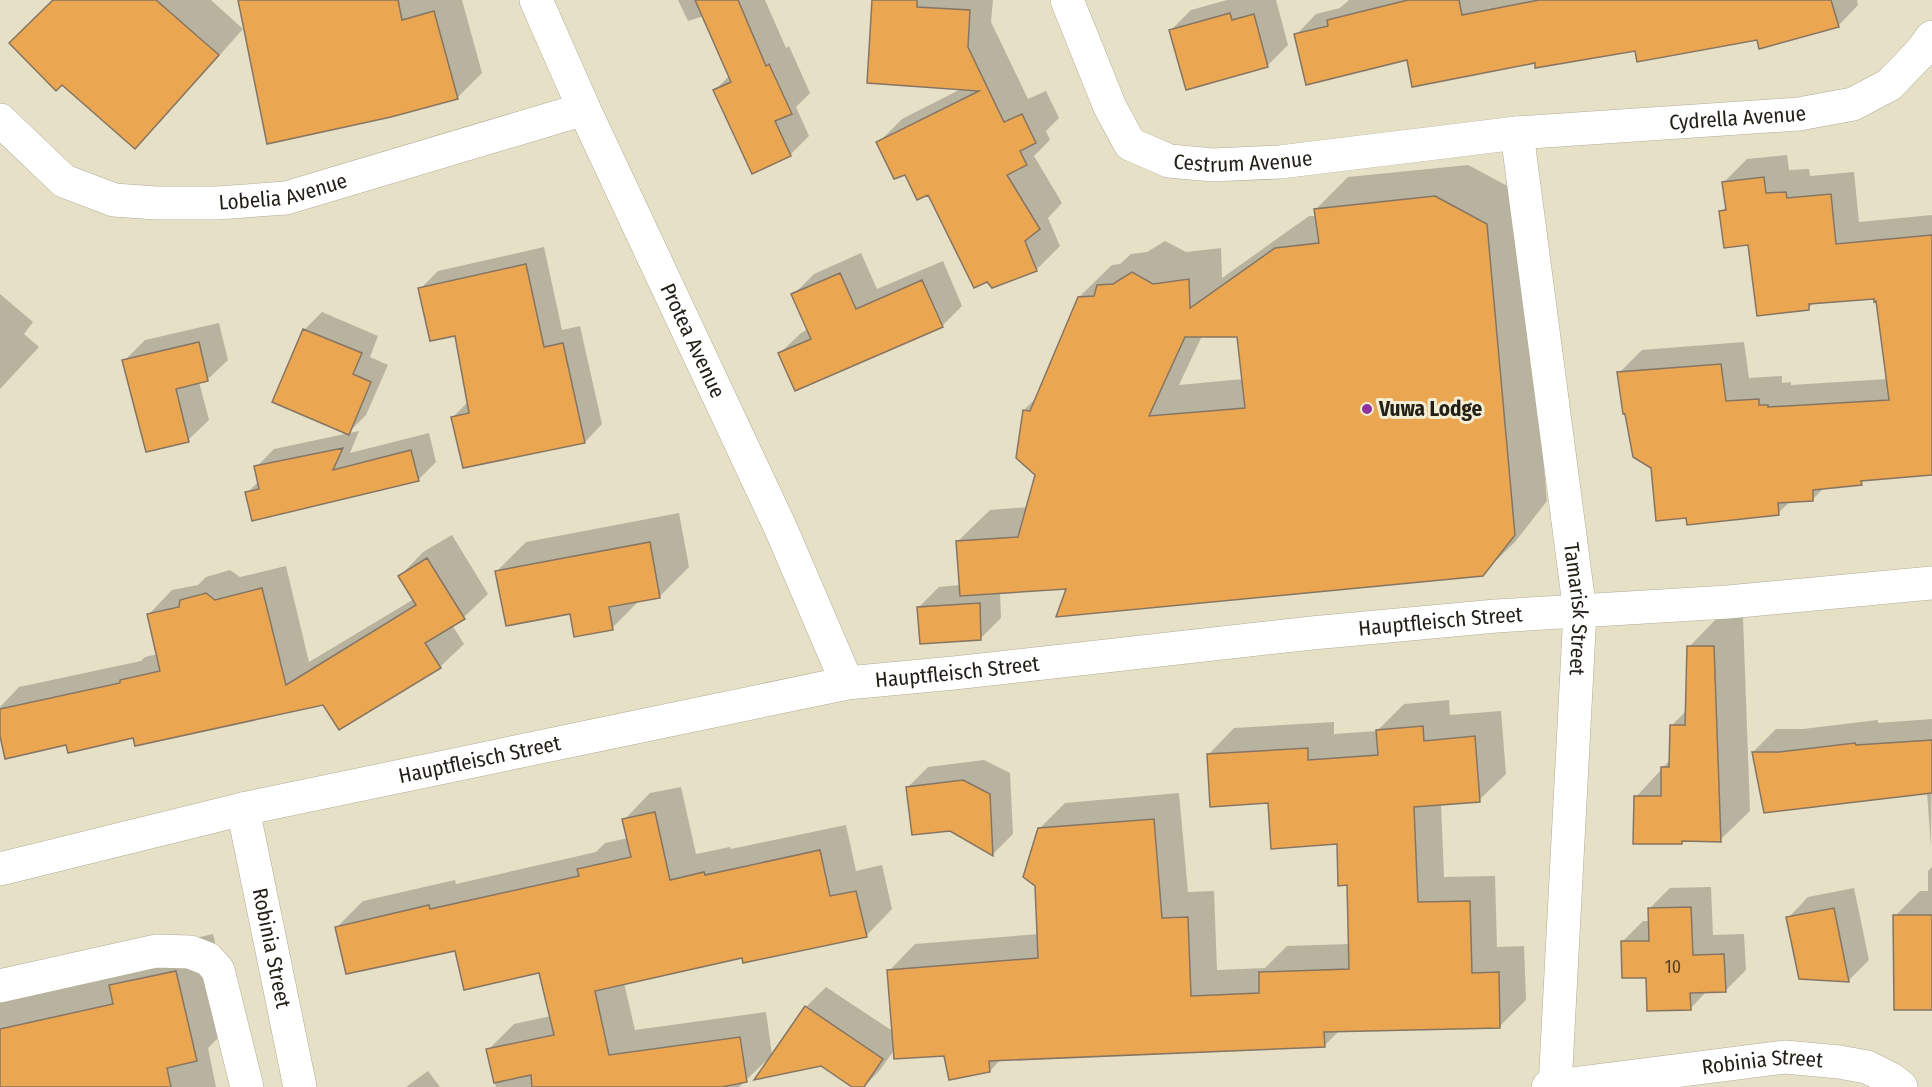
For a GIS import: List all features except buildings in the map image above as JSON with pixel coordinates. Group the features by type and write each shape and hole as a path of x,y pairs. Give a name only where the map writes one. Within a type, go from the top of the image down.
{"street":[{"name":"Protea Avenue","path":"536,0 584,109 763,489 847,683"},
{"name":"Cestrum Avenue","path":"1067,0 1110,107 1130,144 1169,160 1213,165 1280,162 1517,133"},
{"name":"Cydrella Avenue","path":"1517,133 1798,114 1853,104 1889,86 1932,37"},
{"name":"Lobelia Avenue","path":"0,120 64,181 114,201 217,203 286,198 584,109"},
{"name":"Tamarisk Street","path":"1517,133 1580,612 1555,1087"},
{"name":"Hauptfleisch Street","path":"0,869 243,809 847,683 1312,633 1496,616 1728,602 1932,583"},
{"name":"Robinia Street","path":"243,809 300,1087"},
{"path":"0,986 156,951 189,952 208,959 218,970 246,1087"},
{"name":"Robinia Street","path":"1548,1087 1785,1057 1867,1067 1891,1079 1901,1087"}],"place":[{"name":"Vuwa Lodge","path":"1367,409"}]}
